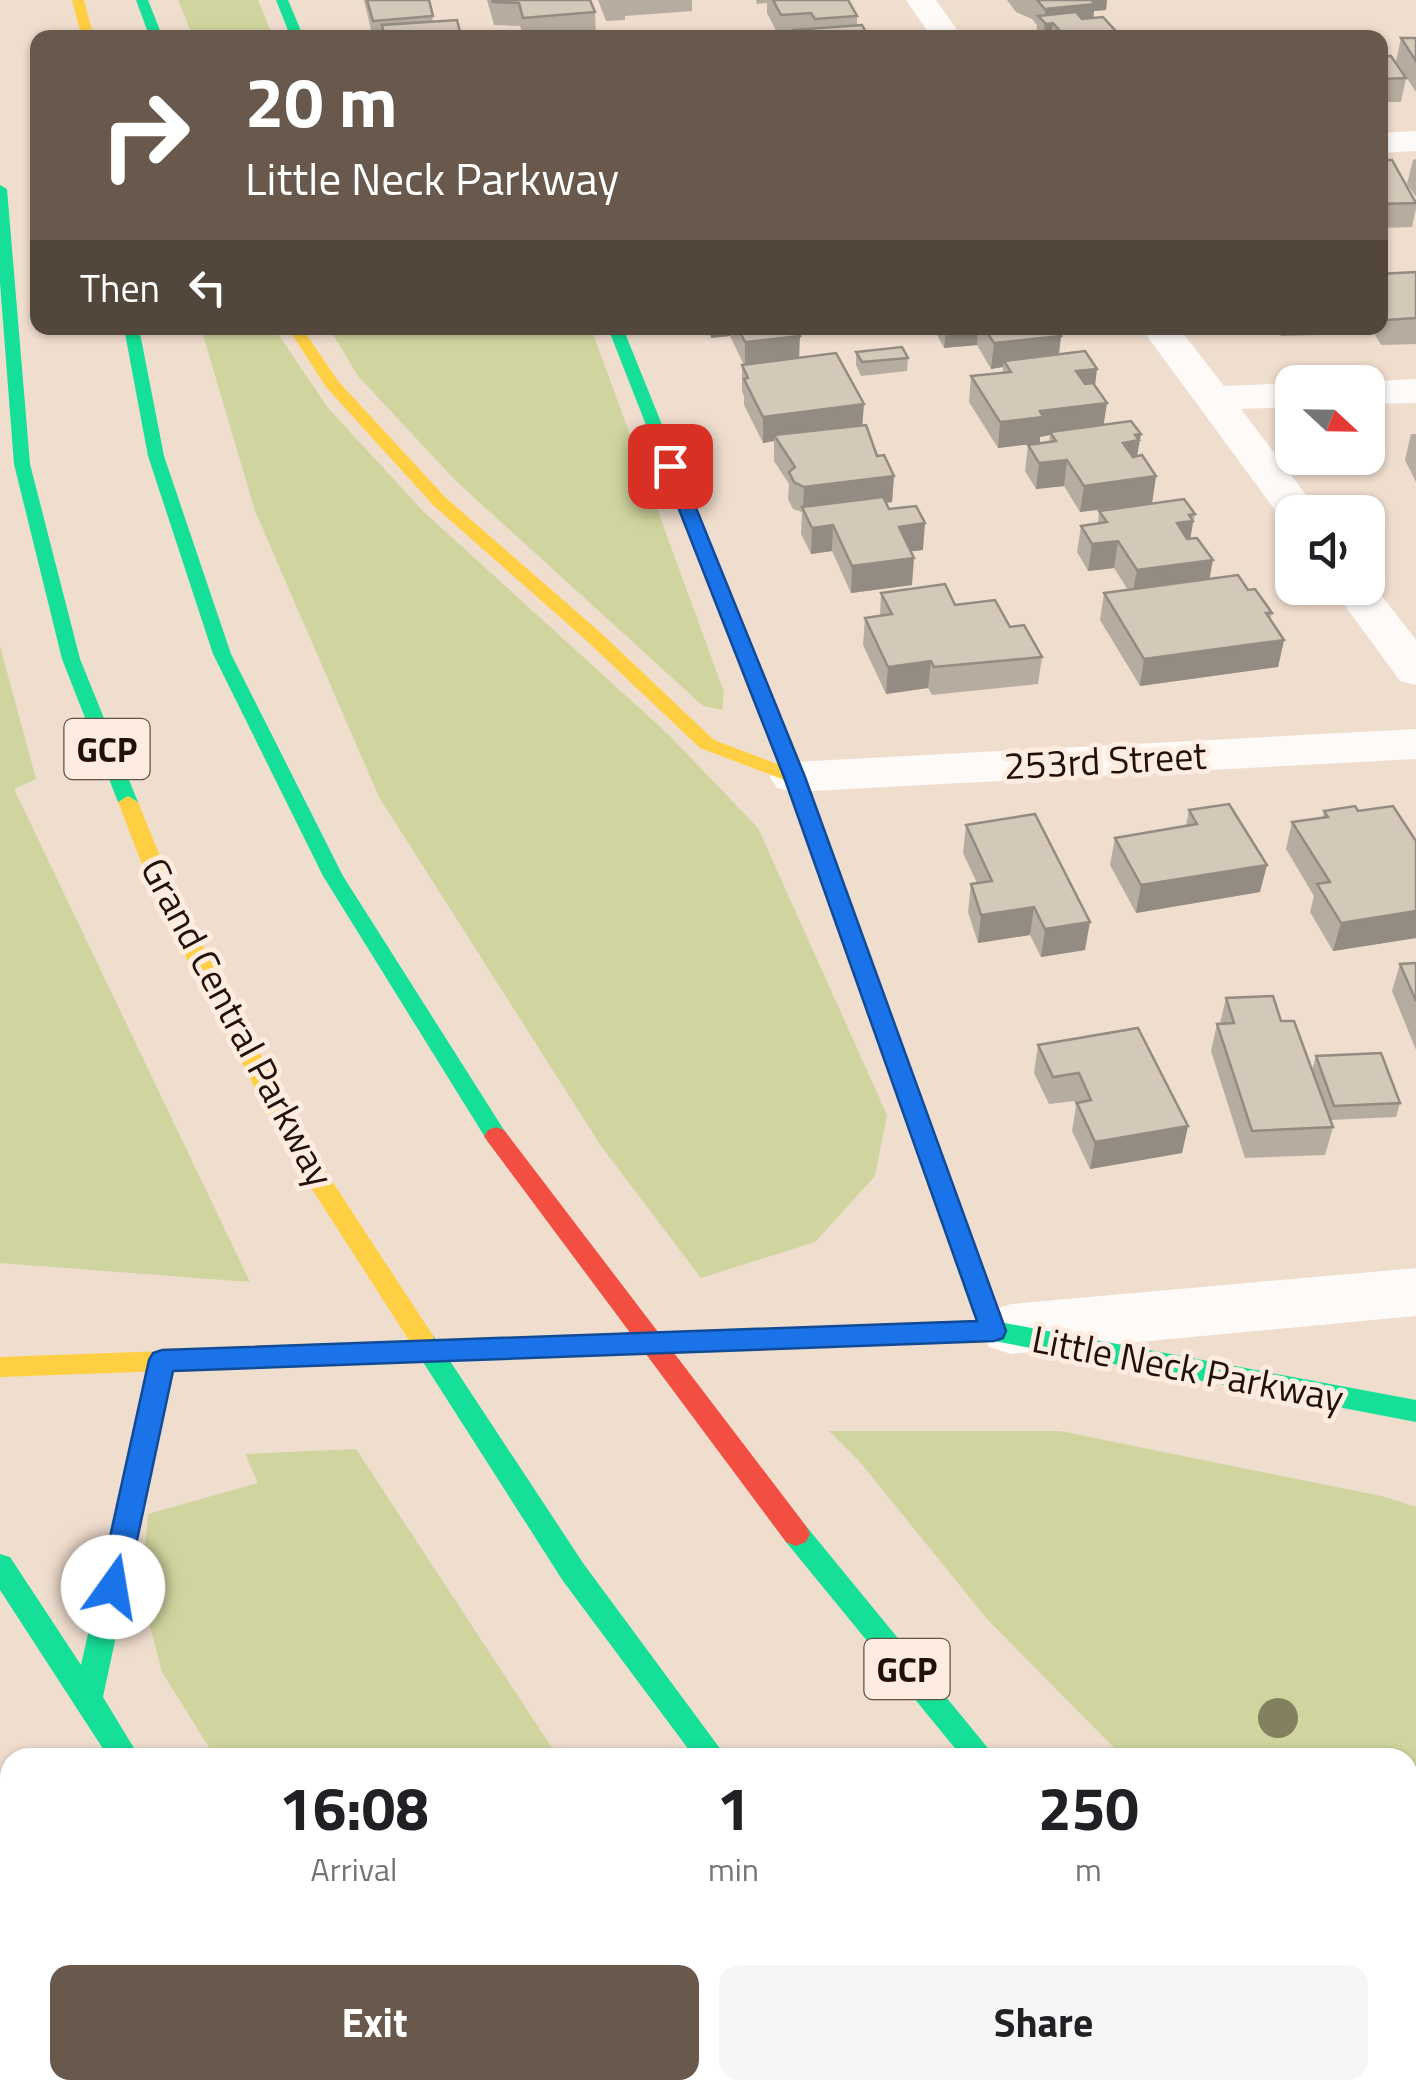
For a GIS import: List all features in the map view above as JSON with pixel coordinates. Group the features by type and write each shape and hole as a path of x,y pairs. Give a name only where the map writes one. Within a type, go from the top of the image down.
{"main road":[{"path":"78,0 86,30"},
{"path":"142,0 155,30"},
{"path":"282,0 295,30"},
{"name":"Grand Central Parkway","path":"0,189 22,464 72,660 166,898 304,1158 573,1572 705,1748"},
{"name":"GCP","path":"133,335 156,456 222,654 333,876 503,1146 831,1581 973,1748"},
{"path":"300,335 332,384 440,502 707,744 794,777"},
{"path":"618,335 794,777 994,1331"},
{"name":"Little Neck Parkway","path":"0,1367 994,1331 1416,1412"},
{"path":"88,1698 162,1360"},
{"path":"0,1566 120,1748"}],"street":[{"path":"921,0 942,30"},
{"path":"1388,142 1416,141"},
{"path":"1165,335 1285,495"},
{"path":"1385,391 1416,390"},
{"path":"1213,398 1275,396"},
{"path":"1367,605 1416,671"},
{"name":"253rd Street","path":"794,777 1416,744"},
{"path":"994,1331 1416,1292"}],"green space":[{"path":"178,0 258,0 270,30 190,30"},
{"path":"203,335 279,335 328,408 424,512 668,734 758,828 887,1115 875,1176 815,1242 701,1278 601,1146 379,797 255,511"},
{"path":"333,335 594,335 724,692 722,710 703,706 456,481 358,376"},
{"path":"0,646 36,779 14,789 250,1282 0,1263"},
{"path":"829,1431 1060,1431 1386,1497 1416,1507 1416,1748 1114,1748 987,1619 860,1462"},
{"path":"356,1449 552,1748 209,1748 162,1672 141,1592 148,1514 258,1483 245,1454"}],"building":[{"path":"367,0 429,0 433,16 373,21"},
{"path":"492,0 590,0 595,12 523,18 519,3"},
{"path":"773,0 848,0 857,16 815,19 811,13 781,15"},
{"path":"1037,0 1091,0 1095,4 1045,9"},
{"path":"1076,12 1082,19 1103,17 1115,30 1059,30 1038,16"},
{"path":"457,20 460,30 383,30 382,25"},
{"path":"862,25 865,30 793,30"},
{"path":"1401,38 1416,38 1416,61"},
{"path":"1388,56 1391,56 1406,78 1388,79"},
{"path":"1388,160 1392,160 1416,203 1388,204"},
{"path":"1416,272 1416,318 1388,320 1388,274"},
{"path":"742,335 800,336 745,342"},
{"path":"989,335 1061,336 994,343"},
{"path":"902,347 908,358 862,362 856,352"},
{"path":"1085,351 1097,369 1076,371 1085,384 1093,383 1107,403 1040,411 1043,417 1000,422 971,376 1011,372 1004,361"},
{"path":"836,353 864,404 763,417 744,379 748,378 742,365"},
{"path":"1131,421 1141,434 1135,435 1139,440 1123,443 1133,457 1142,455 1156,476 1084,486 1067,460 1039,463 1028,445 1056,441 1050,432"},
{"path":"866,425 877,456 884,455 894,476 804,487 794,482 789,472 795,467 774,435"},
{"path":"883,497 889,509 916,506 925,523 899,527 914,558 852,566 833,525 812,528 802,507"},
{"path":"1184,499 1195,514 1189,515 1193,521 1177,523 1187,539 1197,538 1213,560 1137,570 1118,541 1092,544 1081,526 1107,522 1099,511"},
{"path":"1238,575 1248,590 1255,589 1272,613 1266,613 1284,640 1144,659 1104,593"},
{"path":"945,584 955,605 995,600 1010,627 1024,625 1042,657 934,667 931,661 888,667 865,618 892,614 881,593"},
{"path":"1229,804 1267,865 1141,885 1115,838 1197,824 1189,810"},
{"path":"1355,806 1358,811 1393,806 1416,841 1416,911 1341,923 1317,884 1330,882 1292,822 1328,817 1324,811"},
{"path":"1035,814 1090,922 1045,929 1034,907 981,915 971,884 992,881 966,825"},
{"path":"1416,963 1416,1001 1400,964"},
{"path":"1273,996 1281,1021 1294,1021 1333,1127 1252,1131 1217,1024 1234,1023 1226,998"},
{"path":"1138,1028 1188,1126 1095,1142 1077,1103 1091,1100 1079,1073 1053,1077 1038,1045"},
{"path":"1381,1053 1400,1103 1334,1106 1316,1056"}],"traffic: fast":[{"path":"142,0 154,30"},
{"path":"282,0 295,30"},
{"path":"0,189 22,464 71,659 128,802"},
{"path":"132,335 156,456 222,654 333,876 496,1136"},
{"path":"618,335 794,777 947,1200"},
{"path":"360,1354 994,1331 1416,1411"},
{"path":"421,1338 573,1572 705,1748"},
{"path":"88,1698 162,1360"},
{"path":"796,1534 974,1748"},
{"path":"0,1566 119,1748"}],"traffic: slow":[{"path":"78,0 86,30"},
{"path":"300,335 332,384 440,502 595,638 707,744 794,777"},
{"path":"128,802 166,898 304,1158 421,1338"},
{"path":"0,1367 360,1354"}],"traffic: jam":[{"path":"496,1136 796,1534"},
{"path":"947,1200 994,1331"}],"route":[{"path":"113,1587 162,1360 653,1346 994,1331 794,777 670,466"}]}
